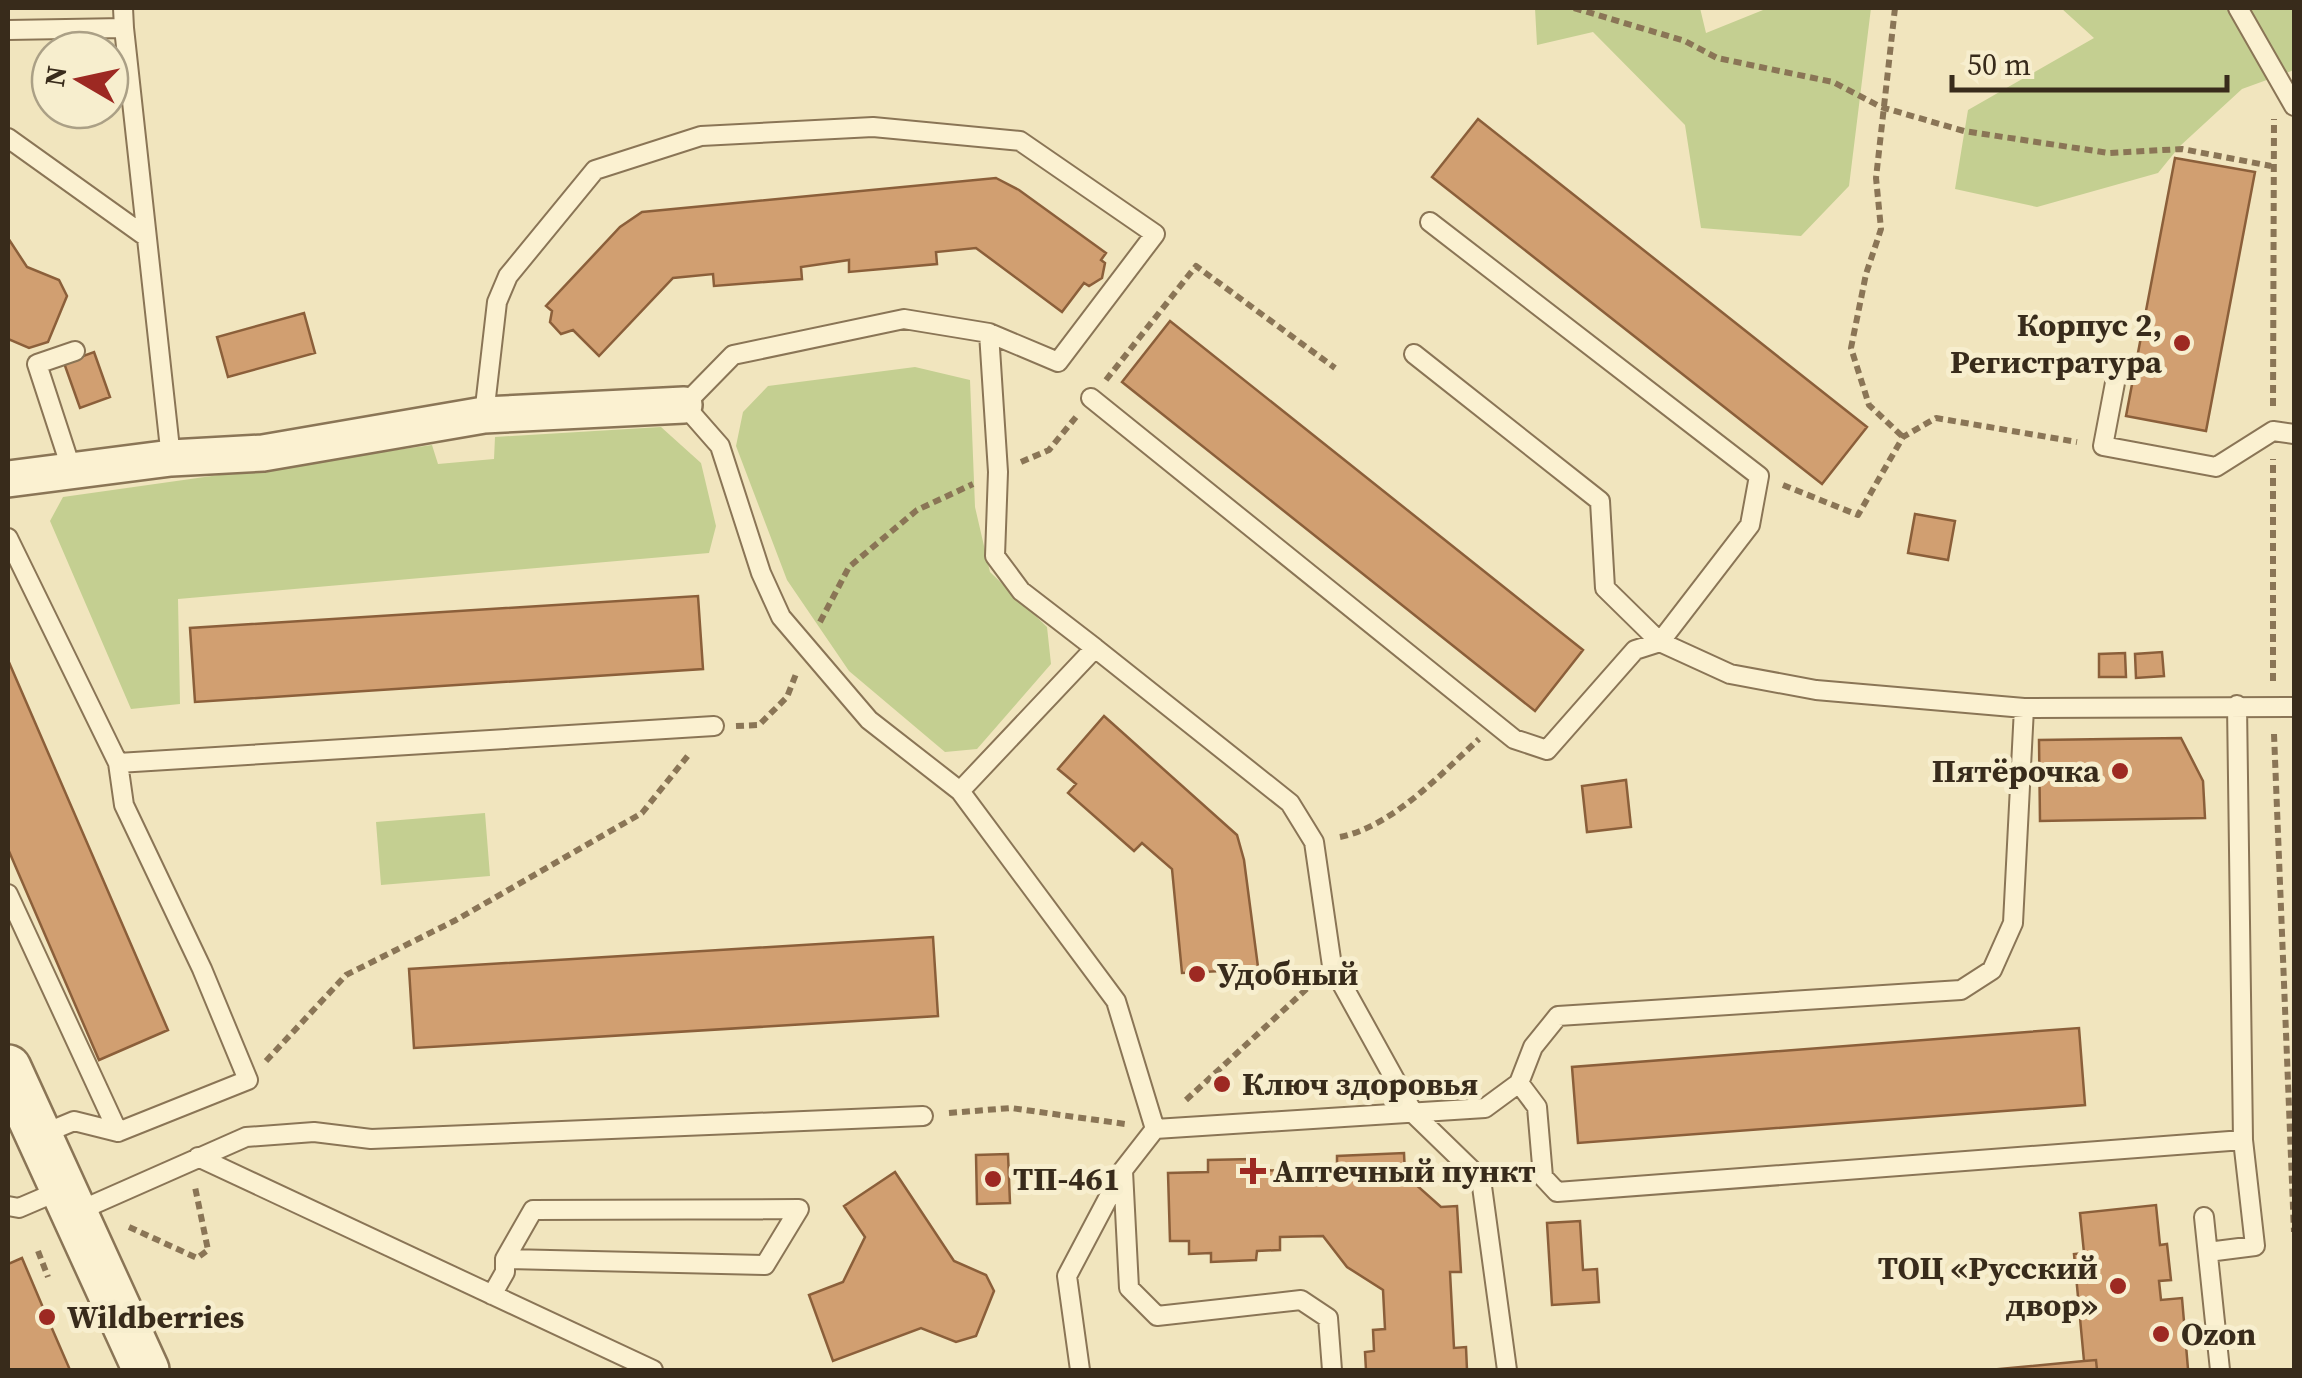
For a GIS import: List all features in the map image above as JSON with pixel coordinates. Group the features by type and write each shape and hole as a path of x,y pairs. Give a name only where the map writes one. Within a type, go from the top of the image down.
{"street":[{"path":"8,479 71,468 263,453 484,415 684,405"},
{"path":"8,1068 146,1370"}],"lane":[{"path":"123,8 170,458"},
{"path":"2238,8 2294,106"},
{"path":"8,30 124,28"},
{"path":"484,415 497,302 508,276 595,170 701,136 873,127 1020,141 1155,234 1058,362 988,333 904,318 732,355 684,405 720,446 761,573 782,617 869,720 960,791 1116,1001 1155,1128"},
{"path":"8,138 145,236"},
{"path":"1092,398 1514,739 1547,750 1635,650 1660,642 1750,524 1759,476 1430,222"},
{"path":"988,333 998,472 995,556 1022,591 1290,803 1314,842 1332,966 1414,1114 1481,1179 1508,1370"},
{"path":"71,468 38,364 76,351"},
{"path":"1414,354 1600,500 1606,588 1660,642 1730,674 1816,690 2024,708 2294,707"},
{"path":"2118,367 2102,446 2216,467 2273,431 2294,434"},
{"path":"8,538 118,763 124,805 202,969 248,1080 118,1132 74,1121 38,1136"},
{"path":"960,791 1095,648"},
{"path":"2208,1252 2255,1246 2243,1140 2237,705"},
{"path":"1080,1370 1067,1276 1123,1170 1155,1128 1484,1108 1519,1083 1533,1047 1558,1016 1961,990 1992,970 2014,923 2024,708"},
{"path":"118,763 714,726"},
{"path":"8,894 118,1132"},
{"path":"1519,1083 1537,1107 1543,1177 1557,1192 2243,1140"},
{"path":"8,1206 67,1202 246,1137 314,1132 371,1139 923,1116"},
{"path":"194,1159 653,1370"},
{"path":"1123,1170 1130,1288 1156,1316 1302,1300 1328,1318 1332,1370"},
{"path":"492,1295 505,1272 505,1259 533,1210 799,1209 765,1265 505,1259"},
{"path":"2204,1217 2220,1370"}],"path":[{"path":"1574,8 1685,41 1716,58 1834,82 1882,108 1982,134 2109,153 2182,148 2271,166"},
{"path":"1896,8 1876,178 1881,229 1866,274 1852,348 1869,405 1903,436"},
{"path":"2284,89 2272,126 2271,166 2273,708 2294,1232"},
{"path":"248,1080 346,975 456,920 642,813 714,726 760,725 787,697 807,647 850,567 917,510 1048,450 1196,266 1334,368"},
{"path":"1759,476 1858,515 1903,436 1936,418 2102,446"},
{"path":"1314,842 1359,833 1391,812 1496,724"},
{"path":"923,1116 1011,1108 1155,1128 1332,966"},
{"path":"129,1227 197,1258 208,1250 194,1159"},
{"path":"38,1251 48,1277"}],"green space":[{"path":"1535,8 1700,8 1706,33 1768,8 1871,8 1849,186 1801,236 1701,228 1685,125 1593,32 1537,45"},
{"path":"2061,8 2294,8 2294,70 2242,89 2180,146 2158,173 2037,207 1955,189 1968,110 2094,38"},
{"path":"915,367 970,380 975,507 990,572 1047,627 1051,664 977,749 945,752 849,671 787,580 736,446 743,412 768,386"},
{"path":"661,427 701,463 716,526 709,553 178,599 180,704 131,709 50,521 63,497 432,445 438,464 494,459 495,437"},
{"path":"485,813 490,876 381,885 376,822"}],"building":[{"path":"1478,119 1867,427 1822,484 1432,177"},
{"name":"Корпус 2, Регистратура","path":"2175,158 2255,172 2206,431 2126,416"},
{"path":"996,178 1019,190 1106,253 1101,260 1105,263 1102,278 1089,286 1084,283 1062,312 976,248 936,252 937,264 849,272 849,260 801,267 802,279 714,286 713,274 673,278 599,356 573,330 561,334 550,322 552,311 546,306 620,227 642,212"},
{"path":"8,238 27,267 59,280 67,296 48,342 29,348 8,339"},
{"path":"304,313 315,353 228,377 217,337"},
{"path":"1170,321 1583,650 1535,711 1122,382"},
{"path":"94,352 110,397 80,408 64,363"},
{"path":"1915,514 1955,521 1948,560 1908,553"},
{"path":"698,596 703,669 195,702 190,628"},
{"path":"2162,652 2164,676 2136,678 2135,654"},
{"path":"2125,653 2126,677 2099,677 2099,654"},
{"path":"8,660 168,1030 99,1060 8,849"},
{"path":"1104,716 1237,835 1258,967 1250,968 1245,978 1229,981 1222,971 1182,973 1172,869 1142,843 1134,851 1068,793 1076,784 1058,769"},
{"name":"Пятёрочка","path":"2181,738 2203,781 2205,818 2040,821 2039,740"},
{"path":"1626,780 1631,827 1587,832 1582,786"},
{"path":"933,937 938,1016 414,1048 409,969"},
{"path":"2079,1028 2085,1105 1578,1143 1572,1067"},
{"path":"1404,1153 1405,1175 1441,1207 1457,1206 1461,1272 1450,1272 1454,1348 1466,1347 1467,1370 1366,1370 1365,1352 1374,1351 1373,1330 1385,1329 1383,1290 1347,1267 1323,1236 1280,1237 1280,1250 1257,1251 1256,1260 1211,1262 1211,1253 1189,1254 1189,1241 1170,1241 1168,1173 1208,1172 1208,1160 1252,1159 1253,1171 1337,1168 1337,1156"},
{"name":"ТП-461","path":"1008,1154 1010,1203 977,1204 976,1155"},
{"path":"895,1172 954,1261 986,1275 994,1291 976,1336 956,1342 921,1328 833,1361 809,1295 843,1282 865,1237 844,1206"},
{"name":"ТОЦ «Русский двор»","path":"2156,1205 2160,1245 2167,1244 2171,1280 2159,1281 2161,1300 2182,1298 2188,1369 2097,1370 2096,1360 2084,1361 2074,1254 2084,1253 2080,1213"},
{"path":"1580,1221 1583,1270 1597,1269 1599,1302 1552,1305 1547,1223"},
{"path":"22,1258 70,1370 8,1370 8,1264"},
{"path":"2096,1360 2097,1370 1989,1370 2084,1361"}],"place":[{"name":"Корпус 2, Регистратура","path":"2182,343"},
{"name":"Пятёрочка","path":"2120,771"},
{"name":"Удобный","path":"1197,974"},
{"name":"Ключ здоровья","path":"1222,1084"},
{"name":"Аптечный пункт","path":"1253,1171"},
{"name":"ТП-461","path":"993,1179"},
{"name":"ТОЦ «Русский двор»","path":"2118,1286"},
{"name":"Wildberries","path":"47,1317"},
{"name":"Ozon","path":"2161,1334"}]}
